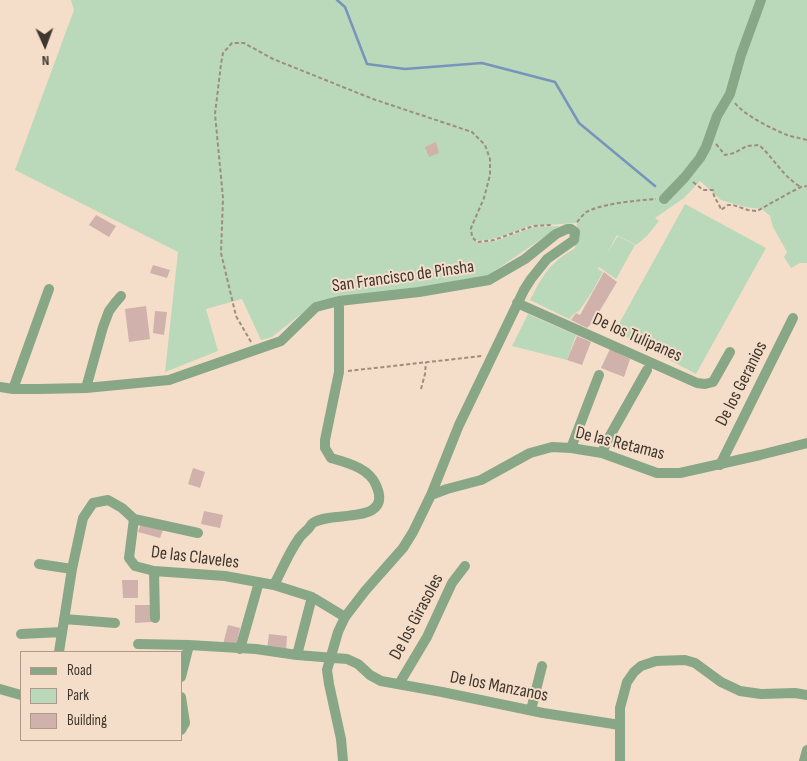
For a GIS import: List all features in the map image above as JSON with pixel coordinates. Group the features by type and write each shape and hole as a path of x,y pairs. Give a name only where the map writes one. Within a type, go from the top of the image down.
{"street":[{"path":"664,199 686,177 700,158 710,138 717,116 730,94 741,55 761,0"},
{"path":"343,761 341,739 327,670 338,632 345,617 403,548 422,515 459,425 517,303 531,279 547,259 574,240 576,227"},
{"name":"San Francisco de Pinsha","path":"0,387 12,389 86,388 169,380 281,341 316,307 339,301 419,292 489,280 525,259 556,234 576,227"},
{"path":"12,389 49,289"},
{"path":"86,388 109,311 122,296"},
{"path":"274,585 298,540 314,522 369,512 379,501 379,493 375,482 366,471 331,458 325,448 339,372 339,301"},
{"name":"De los Tulipanes","path":"517,303 697,383 705,384 712,382 730,352"},
{"name":"De los Geranios","path":"720,465 793,318"},
{"path":"602,453 647,370"},
{"path":"571,448 599,375"},
{"name":"De las Retamas","path":"431,495 481,480 530,453 552,447 602,453 658,473 680,473 807,443"},
{"path":"59,651 72,569 83,518 93,503 108,500 122,508 134,519 198,533"},
{"name":"De las Claveles","path":"134,519 129,558 135,566 154,571 225,576 274,585 312,597 345,617"},
{"path":"39,564 72,569"},
{"name":"De los Girasoles","path":"400,684 427,637 452,583 465,566"},
{"path":"154,571 155,618"},
{"path":"240,649 259,582"},
{"path":"297,655 312,597"},
{"path":"64,619 115,623"},
{"path":"21,634 62,632"},
{"name":"De los Manzanos","path":"138,644 256,649 297,655 348,659 381,681 543,713 620,725"},
{"path":"182,673 189,645"},
{"path":"620,761 620,708 628,682 634,672 641,666 656,661 685,660 695,663 721,682 740,690 761,694 795,692 807,695"},
{"path":"531,710 542,666"},
{"path":"0,689 20,695"},
{"path":"182,704 185,723 182,728"},
{"path":"804,761 807,750"}],"path":[{"path":"255,350 236,316 221,252 223,198 215,114 223,53 232,43 244,43 273,60 373,99 472,132 485,145 490,159 490,175 484,198 471,228 472,237 477,242 494,240 533,226 558,224"},
{"path":"730,94 738,106 755,119 788,135 807,140"},
{"path":"710,138 725,155 734,153 747,146 759,145 792,182 801,187"},
{"path":"686,177 703,190 713,190 713,195 721,210 733,205 757,211 769,203 801,187 807,186"},
{"path":"576,227 586,213 601,207 638,200 664,199"},
{"path":"339,372 492,355"},
{"path":"421,389 426,362"}],"green space":[{"path":"71,0 807,0 807,263 800,263 791,268 784,257 787,252 773,227 770,216 762,209 745,207 721,200 700,181 684,198 655,218 659,221 647,236 636,245 617,235 607,253 618,236 635,245 616,279 599,267 598,269 603,272 592,292 579,311 569,319 530,300 539,283 553,264 575,248 577,223 532,225 494,239 473,239 478,243 495,241 534,227 559,226 487,276 314,304 272,337 261,340 242,299 206,309 218,351 165,372 178,252 15,170 74,10"},
{"path":"685,204 766,248 696,374 615,331"},
{"path":"528,314 576,335 567,360 512,346"}],"building":[{"path":"436,142 439,153 429,157 425,147"},
{"path":"96,215 116,226 109,237 89,225"},
{"path":"153,265 170,270 167,278 150,273"},
{"path":"604,272 617,282 593,322 587,328 571,320 576,313 580,315"},
{"path":"146,306 150,339 129,342 125,309"},
{"path":"155,311 167,312 164,335 153,333"},
{"path":"577,336 591,342 582,365 567,360"},
{"path":"610,349 630,359 624,377 601,368"},
{"path":"193,468 205,472 200,488 188,484"},
{"path":"204,511 223,515 220,528 201,524"},
{"path":"141,523 163,530 160,538 138,532"},
{"path":"122,580 138,580 138,598 123,598"},
{"path":"135,605 151,605 152,622 135,623"},
{"path":"228,625 240,628 236,647 223,644"},
{"path":"269,634 287,636 286,652 267,649"}],"waterway":[{"path":"337,0 345,7 367,64 405,69 482,63 555,82 579,123 655,186"}]}
